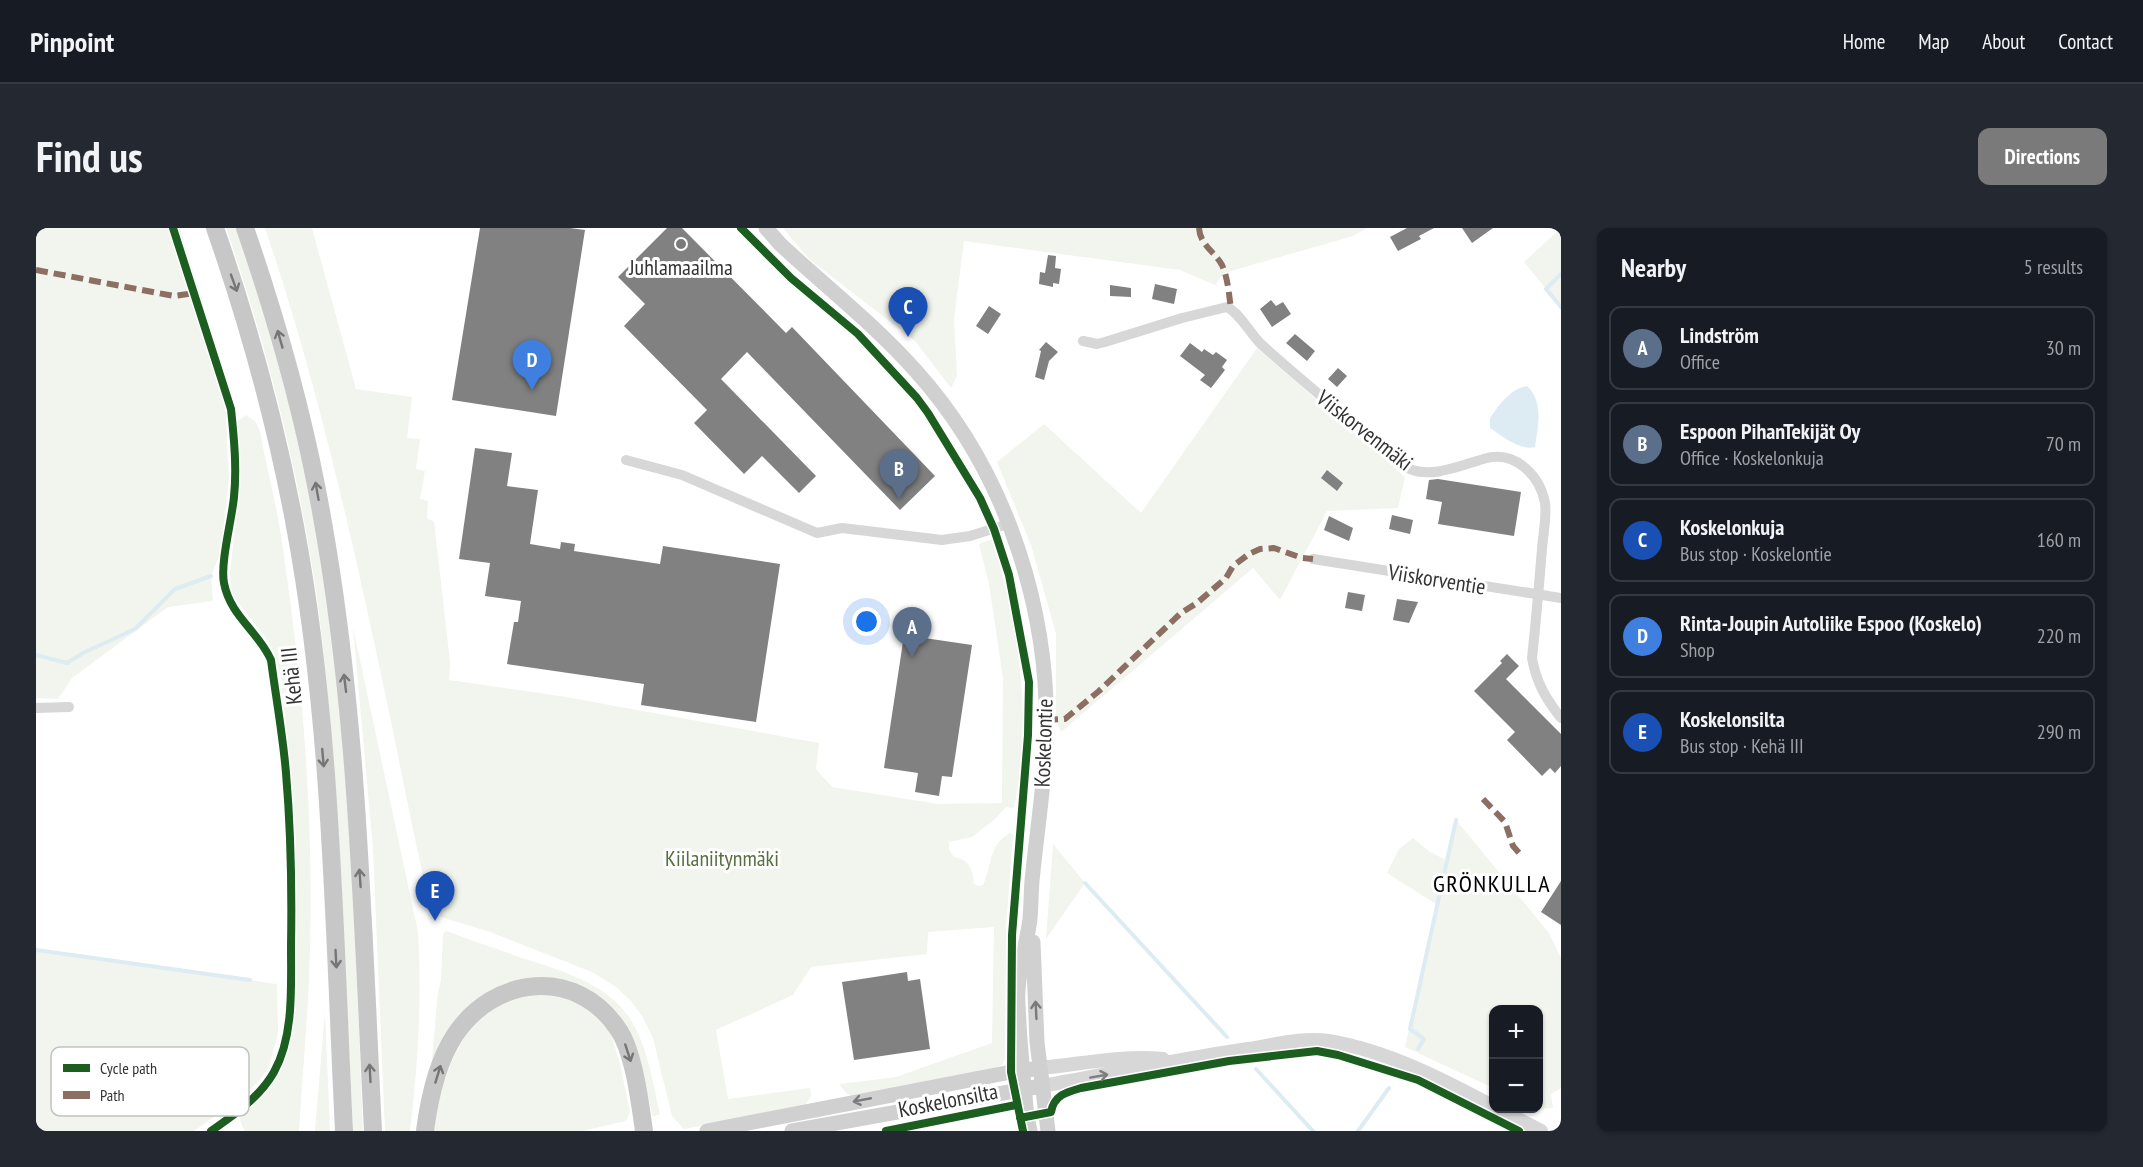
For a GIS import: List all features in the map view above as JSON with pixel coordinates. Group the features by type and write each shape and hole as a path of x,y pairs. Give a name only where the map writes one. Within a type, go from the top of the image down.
{"highway":[{"name":"Kehä III","path":"215,228 260,366 295,527 306,597 315,666 328,817 344,1131"},
{"path":"245,228 264,284 296,395 316,485 335,599 352,744 372,1131"},
{"path":"425,1131 427,1113 443,1060 454,1037 467,1019 488,1001 509,991 530,986 550,986 586,998 601,1010 620,1031 630,1057 644,1131"}],"main road":[{"name":"Koskelontie","path":"766,228 788,251 889,342 942,404 970,446 994,490 1008,524 1033,604 1045,673 1045,759 1030,921 1017,992 1024,1088 1030,1131"},
{"name":"Koskelontie","path":"1030,921 1040,1068 1047,1131"},
{"name":"Koskelonsilta","path":"707,1131 1040,1068"},
{"name":"Koskelonsilta","path":"792,1131 1042,1086"}],"street":[{"name":"Viiskorvenmäki","path":"1083,340 1097,344 1226,307 1232,310 1256,339 1288,368 1408,468 1422,473 1499,456 1509,458 1528,470 1536,479 1545,505 1532,658 1540,688 1561,718"},
{"path":"626,460 682,475 817,532 842,528 942,540 970,536 1008,524"},
{"name":"Viiskorventie","path":"1313,559 1561,598"},
{"path":"36,708 69,707"},
{"path":"1042,1086 1143,1068 1174,1060 1300,1040 1327,1041 1367,1050 1419,1070 1489,1105"},
{"path":"1040,1068 1136,1057 1174,1060"},
{"path":"1505,1113 1540,1131"}],"green space":[{"path":"36,228 180,228 236,411 226,418 229,478 221,552 211,576 213,601 168,607 72,678 58,699 36,698"},
{"path":"226,228 236,228 264,312 298,441 323,571 346,780 363,1131 353,1131 333,763 327,686 313,571 297,484 277,398 266,355"},
{"name":"Kiilaniitynmäki","path":"265,228 312,228 356,389 412,397 407,438 420,439 416,469 425,471 420,499 428,501 427,519 434,521 450,662 449,680 560,696 819,743 816,769 832,787 938,804 1002,803 1003,678 989,584 979,544 992,539 1010,605 1020,672 1023,706 1020,774 1014,808 1006,807 972,837 949,842 949,850 954,857 967,863 973,874 974,884 979,886 983,885 992,855 999,842 1011,833 1013,835 1006,927 1005,1059 1002,1065 854,1096 847,1094 839,1084 896,1077 992,1043 994,927 928,932 927,954 811,967 793,995 716,1030 728,1099 810,1088 811,1096 805,1106 684,1129 672,1116 653,1038 642,1016 631,1001 616,987 592,972 490,932 441,917 436,900 424,880 334,466 302,346"},
{"path":"783,228 1367,228 1353,236 1224,273 1215,285 1180,270 964,241 954,319 957,376 951,388 915,341 809,259"},
{"path":"1561,228 1561,307 1524,262"},
{"path":"1257,348 1405,477 1398,508 1327,511 1280,600 1253,568 1061,732 1056,720 1056,634 1032,548 997,462 1044,424 1141,513"},
{"path":"246,415 256,422 260,432 280,529 302,705 309,814 310,923 308,996 299,1131 245,1131 239,1117 249,1116 249,1107 267,1090 287,1051 293,1009 296,927 291,780 281,677 275,654 265,637 231,593 230,573 238,500 238,421"},
{"path":"353,627 418,932 420,982 418,1032 410,1131 385,1131 373,849"},
{"path":"1456,820 1549,933 1561,958 1561,1088 1551,1094 1553,1108 1543,1109 1543,1005 1489,1005 1489,1086 1405,1047 1436,904 1387,873 1399,849 1413,838 1430,852 1446,860"},
{"path":"1053,844 1085,883 1046,939"},
{"path":"446,931 566,973 610,997 622,1009 638,1032 649,1066 660,1114 653,1117 638,1056 567,982 552,979 521,980 506,984 478,998 456,1020 432,1060 441,980 443,934"},
{"path":"36,950 277,984 278,1033 269,1067 249,1090 249,1047 51,1047 51,1116 215,1116 194,1131 36,1131"},
{"path":"541,994 566,997 588,1008 611,1034 630,1112 626,1121 582,1131 434,1131 447,1073 465,1037 492,1009 509,1000"},
{"path":"325,1012 330,1131 315,1131"}],"shaded area":[{"path":"1527,386 1536,399 1538,407 1535,447 1529,448 1511,442 1490,428 1490,418 1501,403 1516,390"}],"building":[{"path":"480,228 585,230 556,416 452,400"},
{"path":"667,228 682,228 786,333 792,327 935,476 900,510 747,352 721,379 816,476 799,493 762,456 744,474 694,423 707,410 624,326 645,304 618,277"},
{"path":"1407,228 1434,228 1419,236 1421,239 1398,251 1390,237"},
{"path":"1462,228 1493,228 1472,243"},
{"path":"1048,255 1056,256 1055,268 1061,269 1059,284 1053,283 1053,287 1039,284 1040,272 1045,273"},
{"path":"1155,284 1177,289 1174,304 1152,299"},
{"path":"1110,285 1131,288 1131,297 1110,296"},
{"path":"1271,300 1276,306 1283,302 1291,314 1272,327 1260,309"},
{"path":"989,306 1001,314 988,334 976,326"},
{"path":"1295,334 1315,351 1307,361 1286,343"},
{"path":"1046,342 1058,352 1049,361 1044,380 1035,377 1041,351 1039,350"},
{"path":"1190,343 1202,352 1204,349 1213,355 1216,352 1227,360 1222,367 1225,370 1211,388 1200,380 1205,375 1180,356"},
{"path":"1338,368 1347,376 1337,387 1328,379"},
{"path":"475,448 512,453 507,486 538,490 530,544 560,549 561,542 575,544 574,551 660,564 663,546 780,564 756,722 641,705 644,684 507,664 514,622 518,622 521,601 485,596 490,563 459,559"},
{"path":"1327,470 1343,483 1337,491 1321,478"},
{"path":"1438,479 1521,492 1514,536 1438,524 1442,502 1426,499 1429,480"},
{"path":"1392,515 1413,520 1410,534 1389,529"},
{"path":"1329,516 1353,528 1349,541 1324,530"},
{"path":"1348,592 1365,595 1362,611 1345,608"},
{"path":"1397,599 1418,602 1409,623 1393,620"},
{"path":"904,635 972,645 952,777 942,776 939,796 915,792 918,773 884,768"},
{"path":"1507,654 1519,666 1506,679 1561,734 1561,766 1555,773 1550,768 1542,776 1507,740 1515,732 1474,691 1502,663 1500,661"},
{"path":"1561,881 1561,925 1541,912"},
{"path":"907,972 908,981 920,979 930,1049 854,1060 842,982"}],"waterway":[{"path":"1561,274 1546,289 1561,307"},
{"path":"36,655 67,663 135,629 175,589 211,576"},
{"path":"1418,1049 1424,1039 1410,1029 1456,820"},
{"path":"1085,883 1227,1037"},
{"path":"36,950 250,980"},
{"path":"1256,1069 1313,1131"},
{"path":"1358,1131 1389,1088"}],"marked path":[{"path":"1199,228 1202,239 1224,270 1231,309"},
{"path":"36,270 174,296 195,293"},
{"path":"1046,720 1065,719 1099,691 1181,613 1197,603 1226,578 1233,566 1249,554 1260,549 1274,548 1302,558 1313,559"},
{"path":"1483,799 1505,822 1513,846 1521,855"}],"cycle path":[{"path":"173,228 231,409 235,486 224,564 224,583 232,605 271,660 285,759 290,838 290,1011 285,1043 274,1072 249,1101"},
{"path":"741,228 791,278 858,334 917,398 980,498 994,529 1009,575 1029,682 1028,735 1012,935 1011,1072 1023,1131"},
{"path":"1020,1118 1051,1112 1058,1098 1081,1088 1229,1061 1317,1051 1338,1055 1418,1080 1519,1131"},
{"path":"886,1131 1016,1105"},
{"path":"211,1131 232,1116"}],"place":[{"name":"Juhlamaailma","path":"681,244"},
{"name":"Koskelonkuja","path":"908,337"},
{"name":"Rinta-Joupin Autoliike Espoo (Koskelo)","path":"532,390"},
{"name":"Espoon PihanTekijät Oy","path":"899,499"},
{"name":"Lindström","path":"912,657"},
{"name":"Koskelonsilta","path":"435,921"}],"district":[{"name":"GRÖNKULLA","path":"1492,884"}]}
